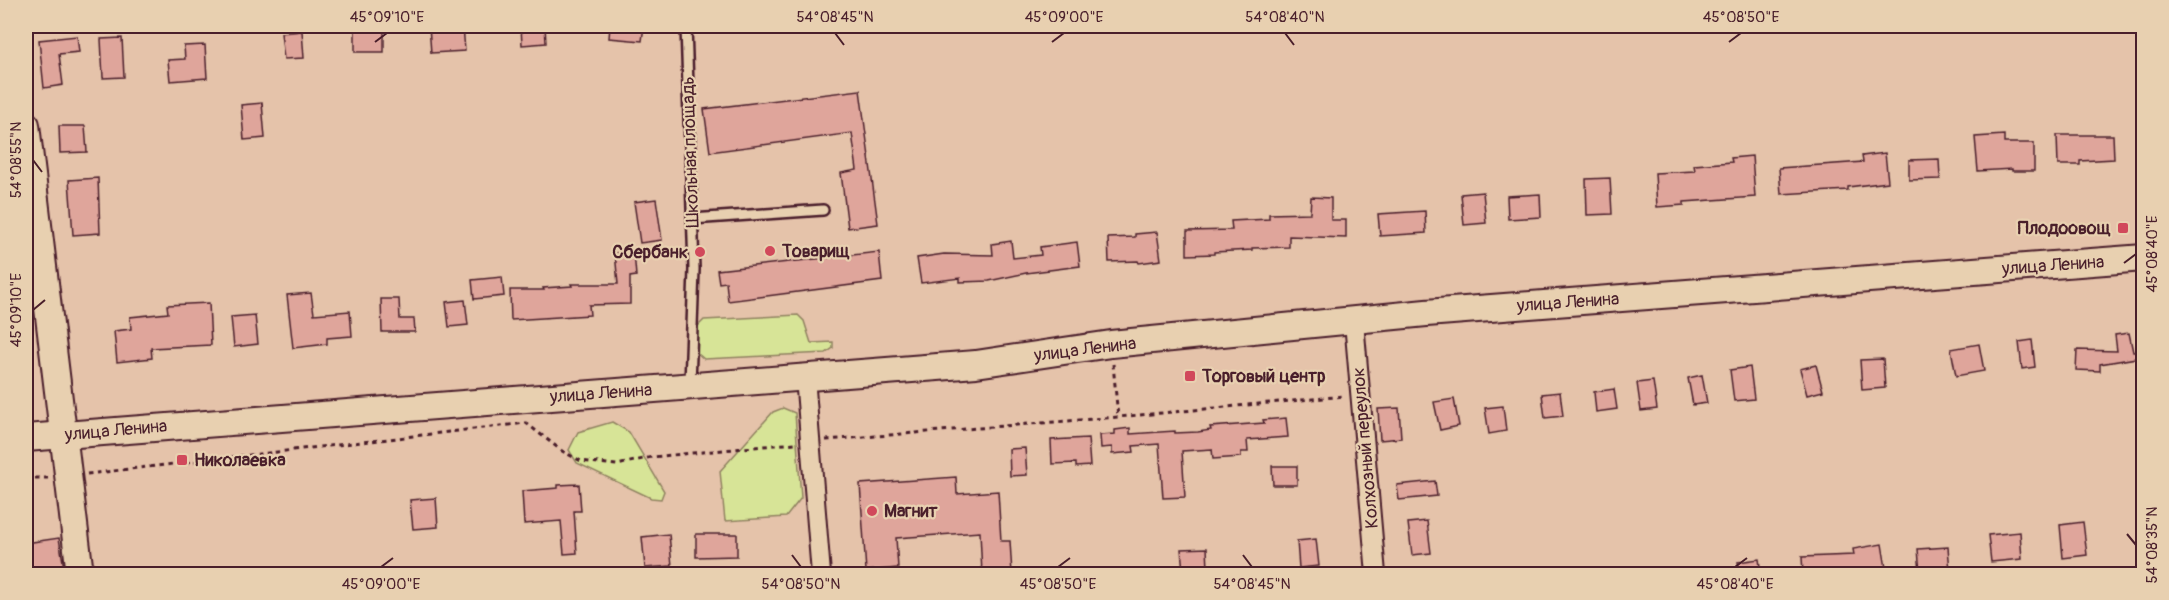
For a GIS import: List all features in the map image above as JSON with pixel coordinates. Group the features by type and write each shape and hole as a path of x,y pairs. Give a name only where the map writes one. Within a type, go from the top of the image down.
{"main road":[{"path":"26,125 80,574"},
{"name":"улица Ленина","path":"26,438 976,364 1111,344 1426,313 2144,258"}],"street":[{"name":"Колхозный переулок","path":"1354,321 1376,574"},
{"path":"805,377 821,574"}],"lane":[{"name":"Школьная площадь","path":"686,26 694,268 690,387"},
{"path":"692,219 823,210"}],"path":[{"path":"1111,344 1118,417"},
{"path":"26,478 67,477 526,423 562,451 580,461 617,465 652,457 810,441 1118,417 1360,394"}],"green space":[{"path":"798,315 804,321 811,343 833,342 833,348 826,353 704,359 697,353 697,327 704,320"},
{"path":"783,408 795,413 801,498 786,517 725,521 720,471 773,412"},
{"path":"612,422 629,432 664,491 661,499 651,498 577,463 569,450 578,432"}],"building":[{"path":"355,26 384,26 384,52 355,52"},
{"path":"429,26 463,26 465,51 431,53"},
{"path":"521,26 545,26 546,43 522,45"},
{"path":"610,26 644,26 642,41 609,38"},
{"path":"302,31 304,58 284,59 281,33"},
{"path":"77,36 79,52 59,54 63,85 44,88 39,40"},
{"path":"122,38 124,77 103,78 101,39"},
{"path":"205,45 207,78 170,81 168,60 185,59 184,46"},
{"path":"860,90 878,224 848,228 841,173 857,170 852,133 710,152 704,109"},
{"path":"262,103 265,138 244,140 241,105"},
{"path":"59,126 85,126 87,152 60,153"},
{"path":"2004,135 2004,143 2034,143 2034,171 2012,171 2012,169 1978,171 1975,137"},
{"path":"2057,135 2113,135 2114,159 2080,161 2080,165 2058,165"},
{"path":"1885,153 1888,182 1848,187 1848,190 1781,194 1779,168 1863,162 1862,156"},
{"path":"1752,156 1755,197 1684,202 1684,205 1657,207 1655,173 1695,171 1694,165 1732,162 1731,158"},
{"path":"1939,159 1940,179 1909,180 1909,160"},
{"path":"98,178 100,233 73,235 69,180"},
{"path":"1610,178 1612,214 1587,215 1586,179"},
{"path":"1483,192 1486,223 1464,225 1461,194"},
{"path":"1540,194 1541,217 1508,219 1507,196"},
{"path":"1311,197 1331,198 1331,220 1346,220 1346,238 1289,236 1289,247 1252,248 1252,250 1187,255 1187,231 1232,230 1231,221 1269,219 1269,214 1310,213"},
{"path":"656,199 662,240 640,243 634,202"},
{"path":"1425,211 1426,233 1380,236 1378,214"},
{"path":"1157,232 1161,260 1139,263 1138,261 1109,262 1108,238 1135,237 1135,234"},
{"path":"1011,241 1013,258 1041,255 1040,247 1077,242 1080,266 1026,273 989,281 960,282 960,278 921,283 917,258 944,254 993,255 992,244"},
{"path":"634,252 636,276 630,277 630,304 589,305 590,315 511,320 510,290 544,290 543,288 572,286 571,284 618,284 615,253"},
{"path":"879,252 882,281 728,301 726,282 719,283 717,270"},
{"path":"502,277 504,296 474,299 472,280"},
{"path":"311,293 314,314 350,311 352,336 327,338 327,344 293,348 287,295"},
{"path":"381,299 399,299 400,319 414,319 415,332 382,332"},
{"path":"465,300 468,325 449,327 446,302"},
{"path":"209,303 211,345 151,348 152,358 117,362 114,331 131,329 130,317 168,313 167,305"},
{"path":"255,315 258,344 234,347 231,317"},
{"path":"2129,333 2136,358 2100,364 2100,371 2076,370 2077,350 2117,351 2115,335"},
{"path":"2032,340 2035,367 2022,369 2019,342"},
{"path":"1979,344 1984,371 1956,376 1951,349"},
{"path":"1883,359 1885,388 1862,390 1860,360"},
{"path":"1816,365 1823,391 1807,395 1800,369"},
{"path":"1750,367 1754,399 1734,401 1730,370"},
{"path":"1702,375 1707,403 1693,405 1688,378"},
{"path":"1653,381 1657,409 1641,411 1637,383"},
{"path":"1614,389 1617,409 1596,412 1594,392"},
{"path":"1560,392 1563,416 1545,418 1542,394"},
{"path":"1454,399 1459,426 1440,430 1434,402"},
{"path":"1503,406 1506,431 1489,434 1485,408"},
{"path":"1399,408 1401,438 1380,440 1378,409"},
{"path":"1286,418 1288,437 1247,440 1248,452 1241,452 1241,457 1213,459 1212,449 1182,451 1185,497 1163,498 1159,444 1133,446 1134,452 1112,454 1112,447 1101,448 1100,435 1115,434 1115,430 1130,428 1130,434 1198,432 1211,430 1210,427 1264,423 1263,420"},
{"path":"1088,438 1090,466 1076,467 1076,463 1052,464 1051,440"},
{"path":"1025,448 1027,475 1010,476 1009,449"},
{"path":"1272,466 1297,466 1297,485 1273,485"},
{"path":"956,477 957,494 998,491 1001,541 1010,541 1012,574 982,574 980,532 896,538 898,568 866,571 860,484"},
{"path":"1435,481 1437,496 1399,500 1397,485"},
{"path":"579,484 581,511 574,511 577,553 564,554 561,521 524,524 522,491"},
{"path":"436,498 438,527 413,529 410,500"},
{"path":"1427,521 1431,553 1412,555 1408,523"},
{"path":"2083,522 2087,555 2063,558 2060,525"},
{"path":"2020,532 2022,559 1991,562 1988,535"},
{"path":"669,534 672,566 645,568 642,537"},
{"path":"696,534 737,534 737,556 696,557"},
{"path":"59,538 65,574 26,574 26,543"},
{"path":"1316,539 1319,566 1299,568 1297,541"},
{"path":"1882,544 1887,574 1803,574 1802,557 1854,555 1853,549"},
{"path":"1948,547 1950,571 1920,573 1918,549"},
{"path":"1207,548 1208,569 1183,571 1181,549"},
{"path":"1759,559 1761,574 1740,574 1738,562"}],"place":[{"name":"Плодоовощ","path":"2123,228"},
{"name":"Товарищ","path":"770,251"},
{"name":"Сбербанк","path":"700,252"},
{"name":"Торговый центр","path":"1190,376"},
{"name":"Николаевка","path":"182,460"},
{"name":"Магнит","path":"872,511"}]}
